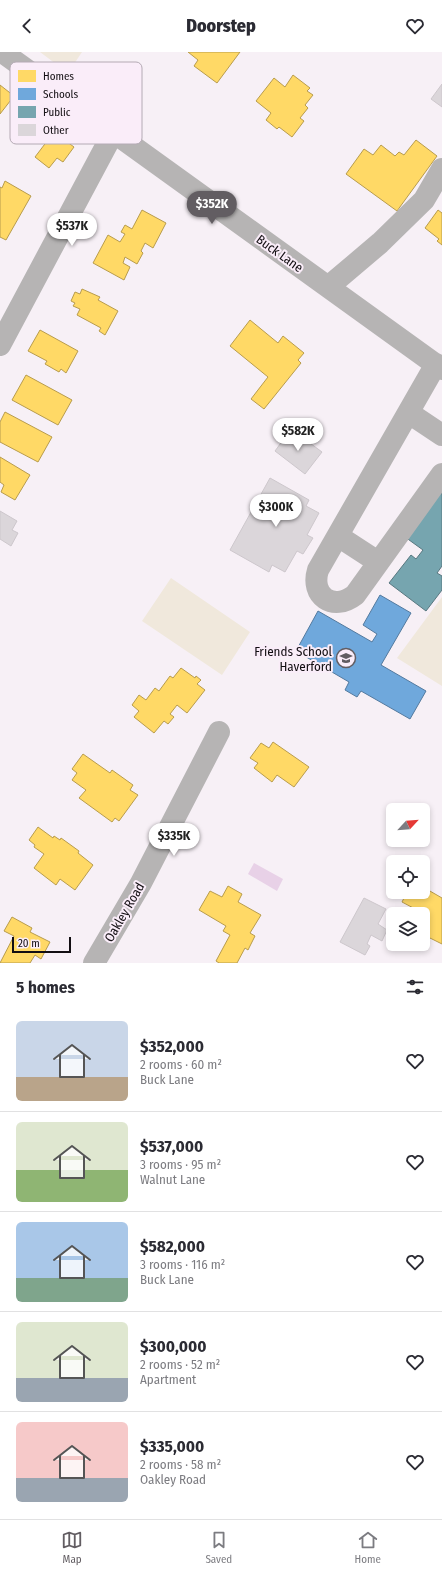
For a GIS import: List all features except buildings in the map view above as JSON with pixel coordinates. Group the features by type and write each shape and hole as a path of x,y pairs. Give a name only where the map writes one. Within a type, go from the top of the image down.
{"street":[{"name":"Buck Lane","path":"2,52 16,62"},
{"path":"0,345 107,144"},
{"name":"Buck Lane","path":"128,144 439,367"},
{"path":"328,287 380,243 424,200 442,169"},
{"path":"439,367 409,412 318,570 316,577 319,591 323,597 328,601 335,603 349,600 355,595 442,474"},
{"path":"409,412 442,435"},
{"path":"338,536 378,562"},
{"name":"Oakley Road","path":"94,963 141,883 219,732"}],"shaded area":[{"path":"40,52 82,52 75,62 53,62"},
{"path":"171,578 250,632 222,675 142,621"},
{"path":"442,597 442,686 397,658"},
{"path":"254,863 283,879 277,891 248,874"}],"place":[{"name":"Friends School Haverford","path":"346,658"}]}
